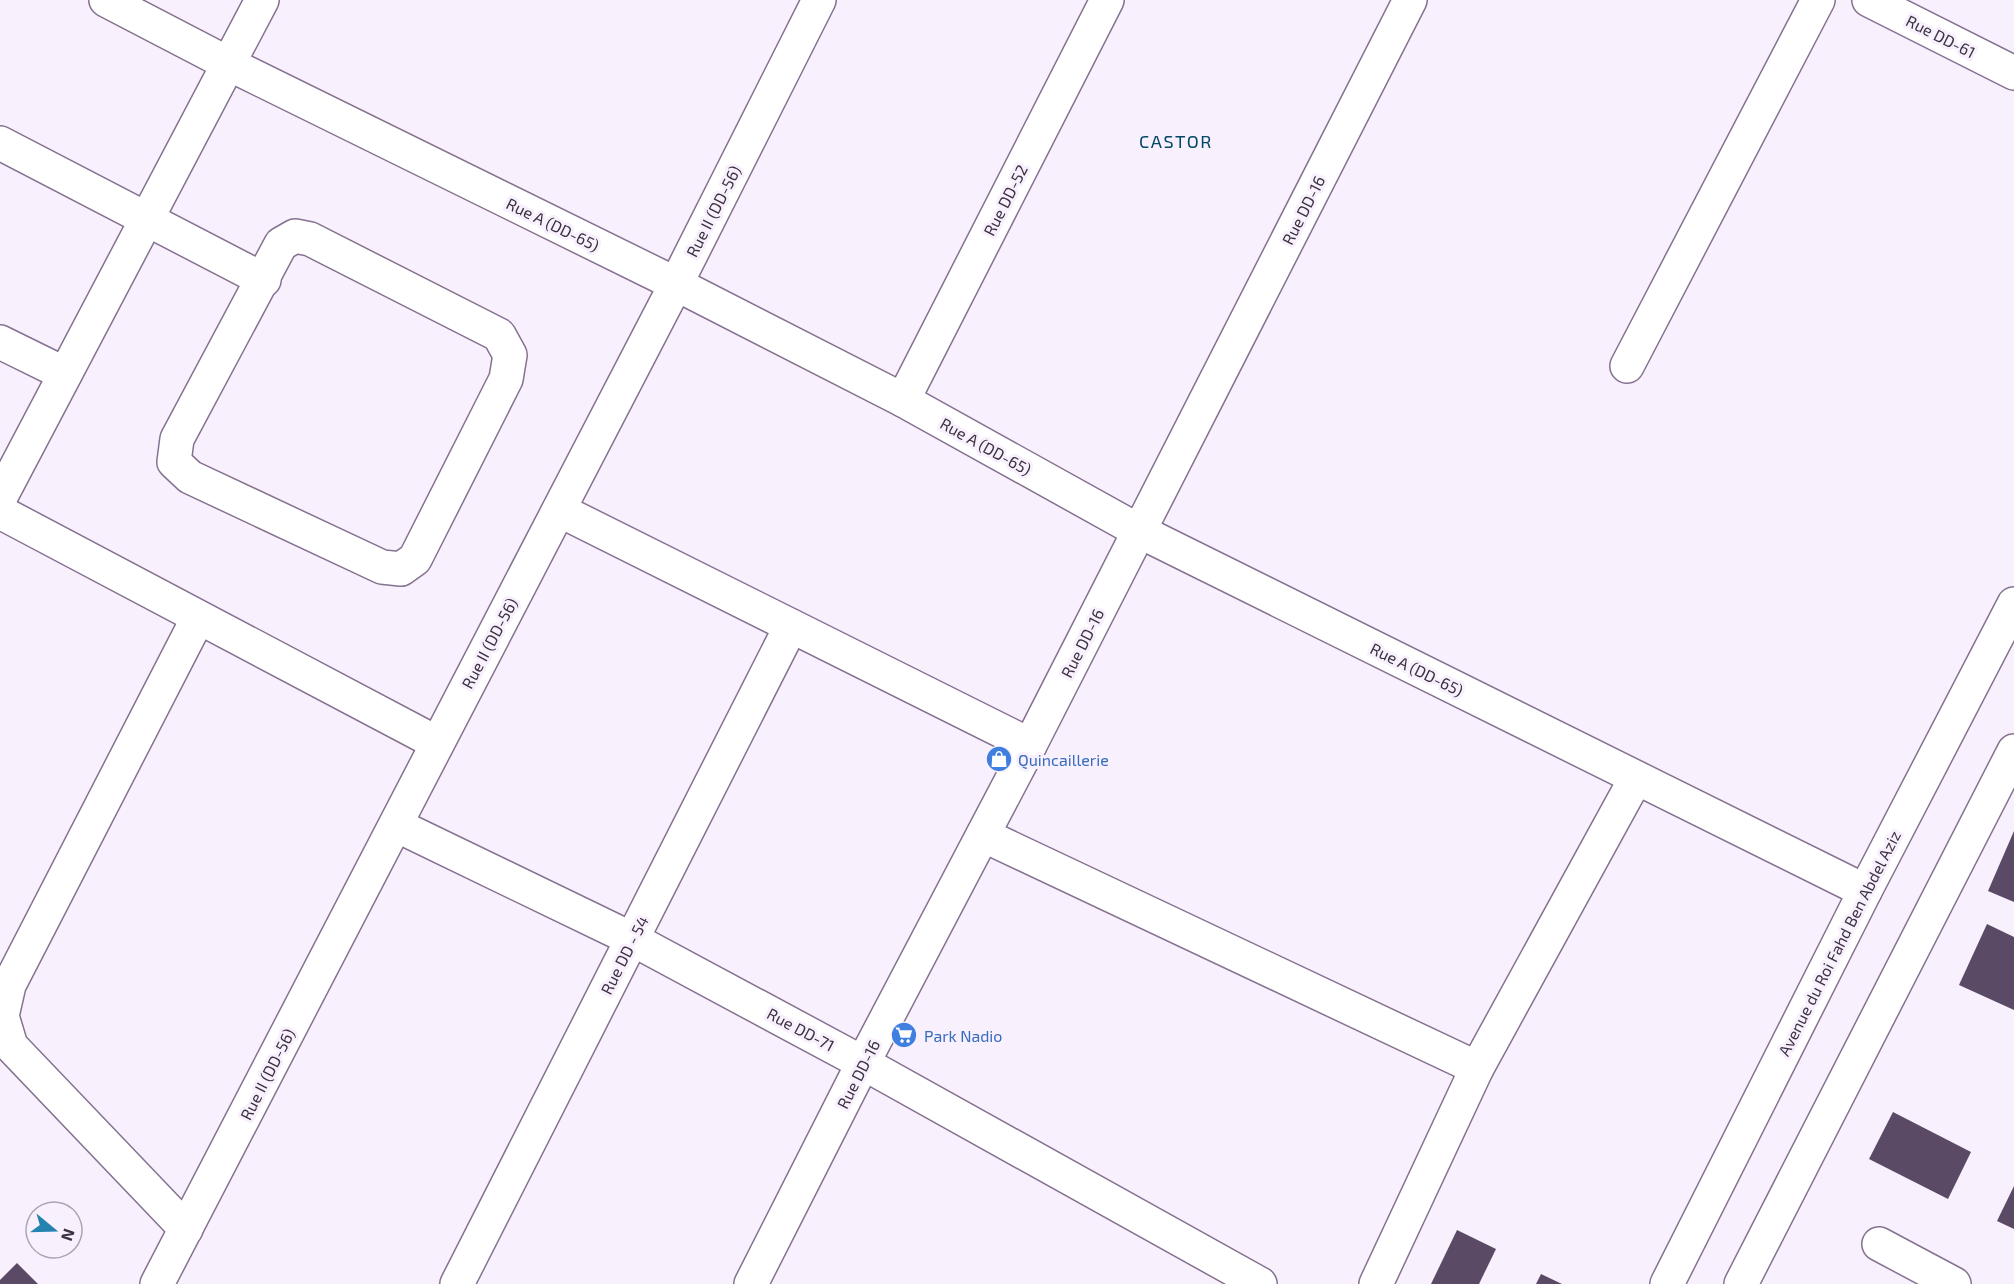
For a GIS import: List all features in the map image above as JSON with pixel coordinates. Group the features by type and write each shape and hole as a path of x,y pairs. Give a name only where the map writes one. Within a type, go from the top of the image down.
{"street":[{"name":"Rue A (DD-65)","path":"106,0 227,63 676,284 903,400 1139,531 1865,891"},
{"path":"0,498 262,0"},
{"name":"Rue II (DD-56)","path":"157,1284 676,284 819,0"},
{"name":"Rue DD-52","path":"903,400 1107,0"},
{"name":"Rue DD-16","path":"751,1284 863,1063 1030,745 1410,0"},
{"path":"1627,366 1818,0"},
{"name":"Rue DD-61","path":"1869,0 2014,73"},
{"path":"0,143 264,279"},
{"path":"295,236 310,239 499,335 510,356 506,379 416,559 401,569 382,567 190,477 174,462 177,439 264,279 281,244 295,236"},
{"path":"0,342 64,374"},
{"path":"559,510 1030,745"},
{"path":"0,512 437,743"},
{"name":"Avenue du Roi Fahd Ben Abdel Aziz","path":"1667,1284 1865,891 2014,604"},
{"path":"186,1229 10,1046 2,1016 9,985 198,618"},
{"name":"Rue DD - 54","path":"457,1284 791,626"},
{"path":"1741,1284 2009,773"},
{"path":"1376,1284 1478,1068 1636,778"},
{"name":"Rue DD-71","path":"396,825 632,939 863,1063 1260,1284"},
{"path":"983,835 1478,1068"},
{"path":"1879,1244 1954,1284"}],"building":[{"path":"2014,831 2014,902 1988,891"},
{"path":"1987,924 2014,937 2014,1010 1959,985"},
{"path":"1893,1112 1971,1152 1948,1199 1869,1159"},
{"path":"2014,1186 2014,1229 1997,1221"},
{"path":"1457,1230 1496,1249 1479,1284 1431,1284"},
{"path":"17,1263 38,1284 0,1284 0,1280"},
{"path":"1541,1274 1562,1284 1536,1284"}],"place":[{"name":"Quincaillerie","path":"999,759"},
{"name":"Park Nadio","path":"904,1035"}],"district":[{"name":"CASTOR","path":"1176,141"}]}
